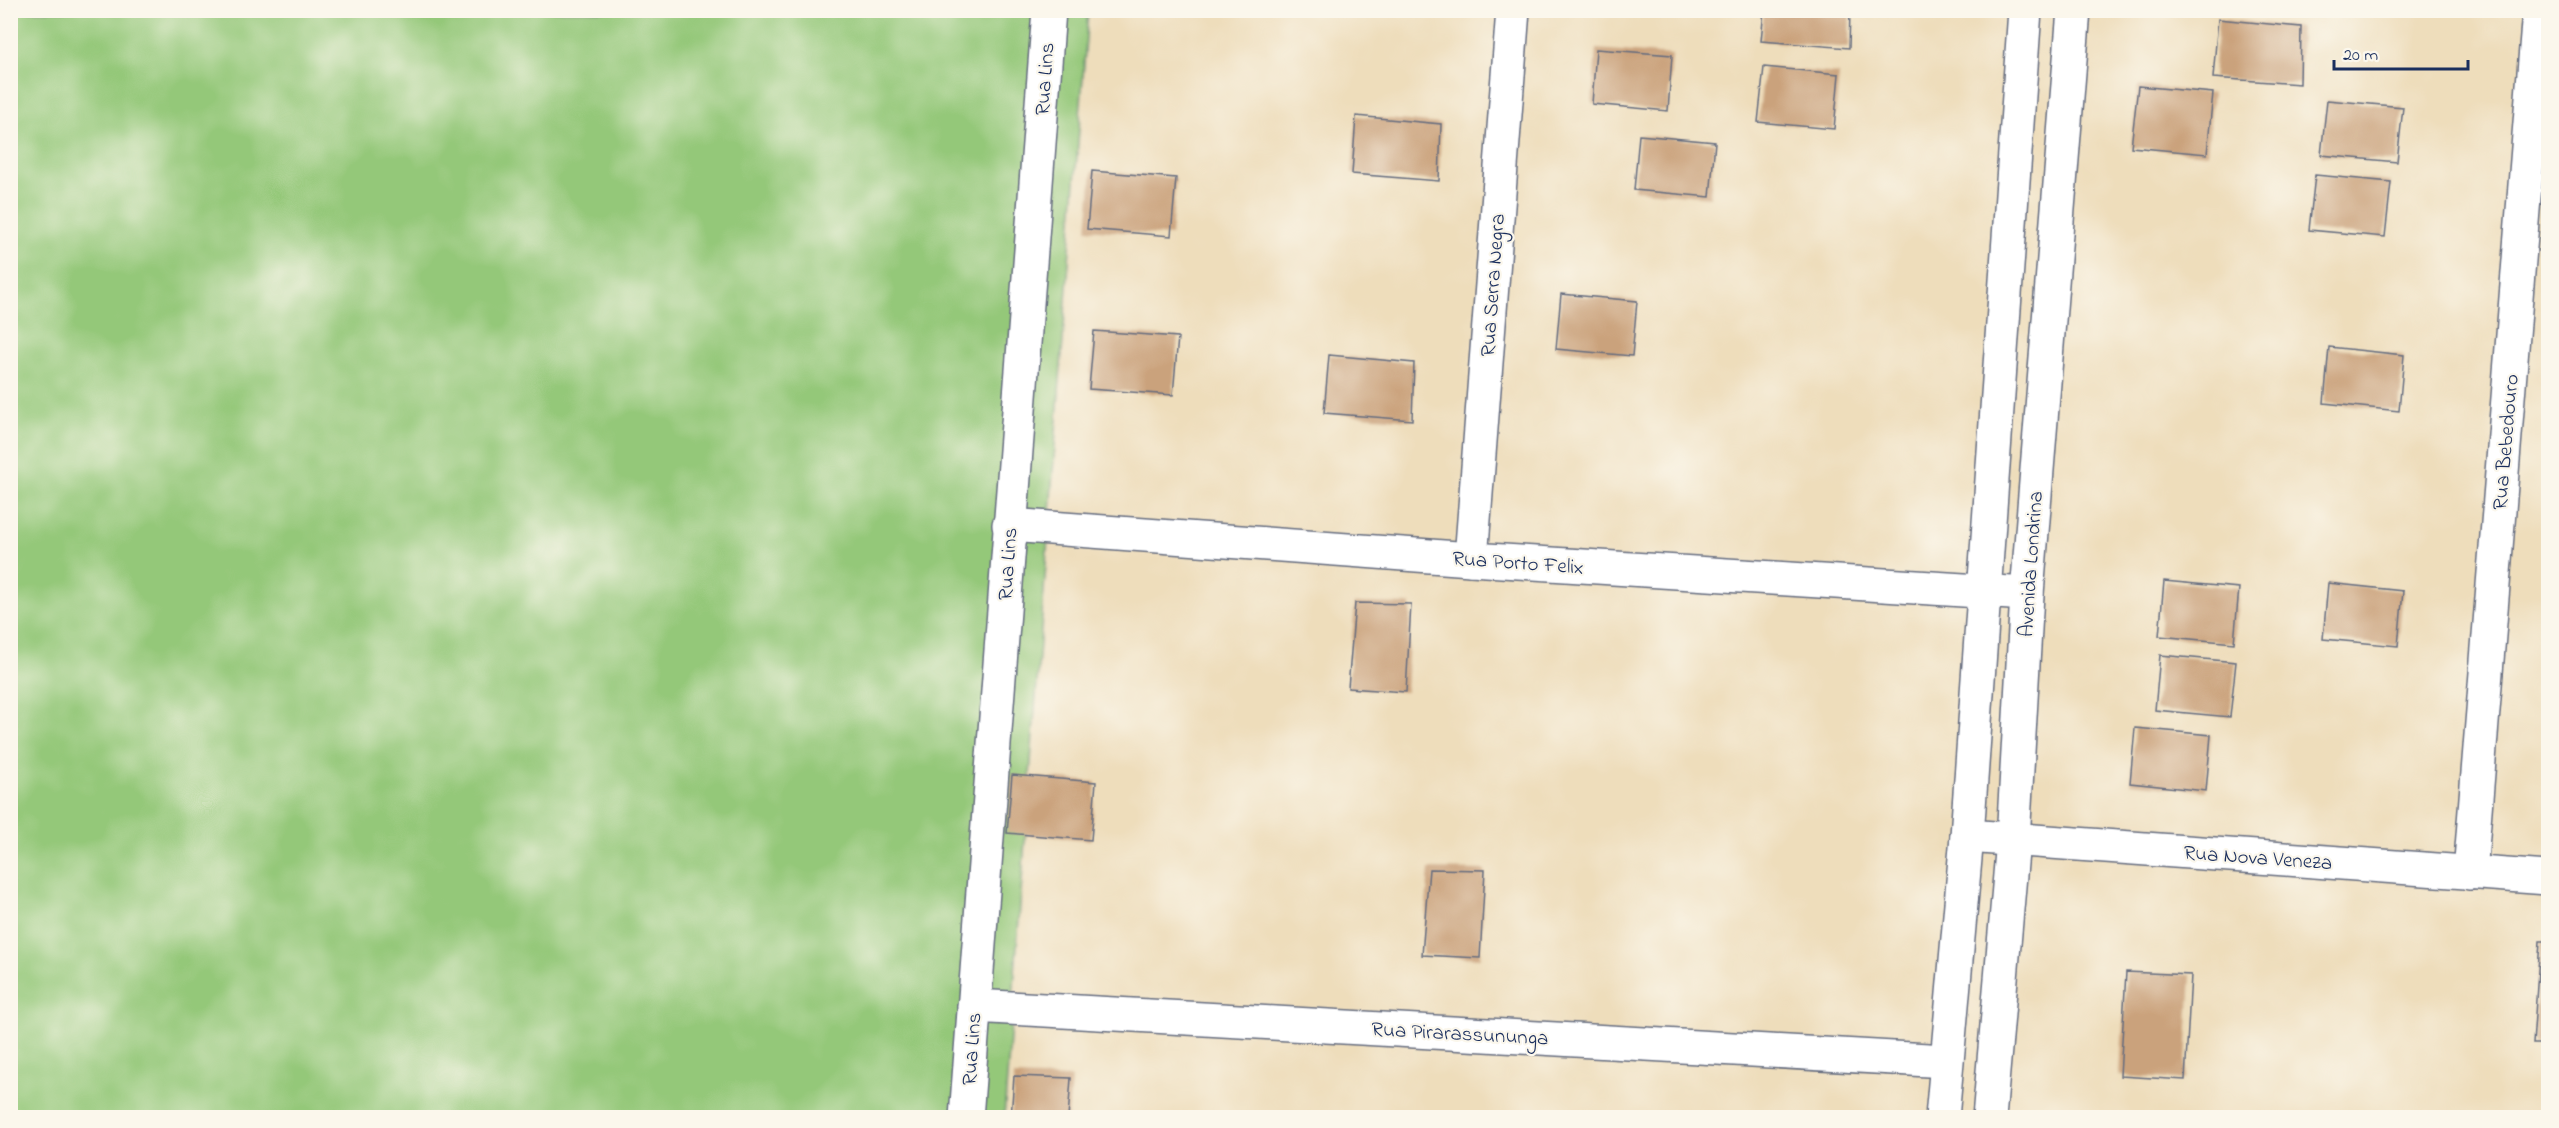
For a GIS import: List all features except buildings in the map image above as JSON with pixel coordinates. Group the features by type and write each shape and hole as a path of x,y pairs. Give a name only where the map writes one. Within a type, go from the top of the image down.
{"street":[{"name":"Rua Lins","path":"966,1118 1049,10"},
{"name":"Rua Serra Negra","path":"1471,559 1513,10"},
{"name":"Avenida Londrina","path":"1942,1118 1967,836 2025,10"},
{"name":"Avenida Londrina","path":"1989,1118 2013,840 2027,594 2074,10"},
{"name":"Rua Bebedouro","path":"2470,873 2539,10"},
{"name":"Rua Porto Felix","path":"1009,525 1471,559 2027,594"},
{"name":"Rua Nova Veneza","path":"1967,836 2548,878"},
{"name":"Rua Pirarassununga","path":"974,1006 1946,1061"}],"green space":[{"path":"10,11 1088,11 1004,1117 11,1117"}]}
